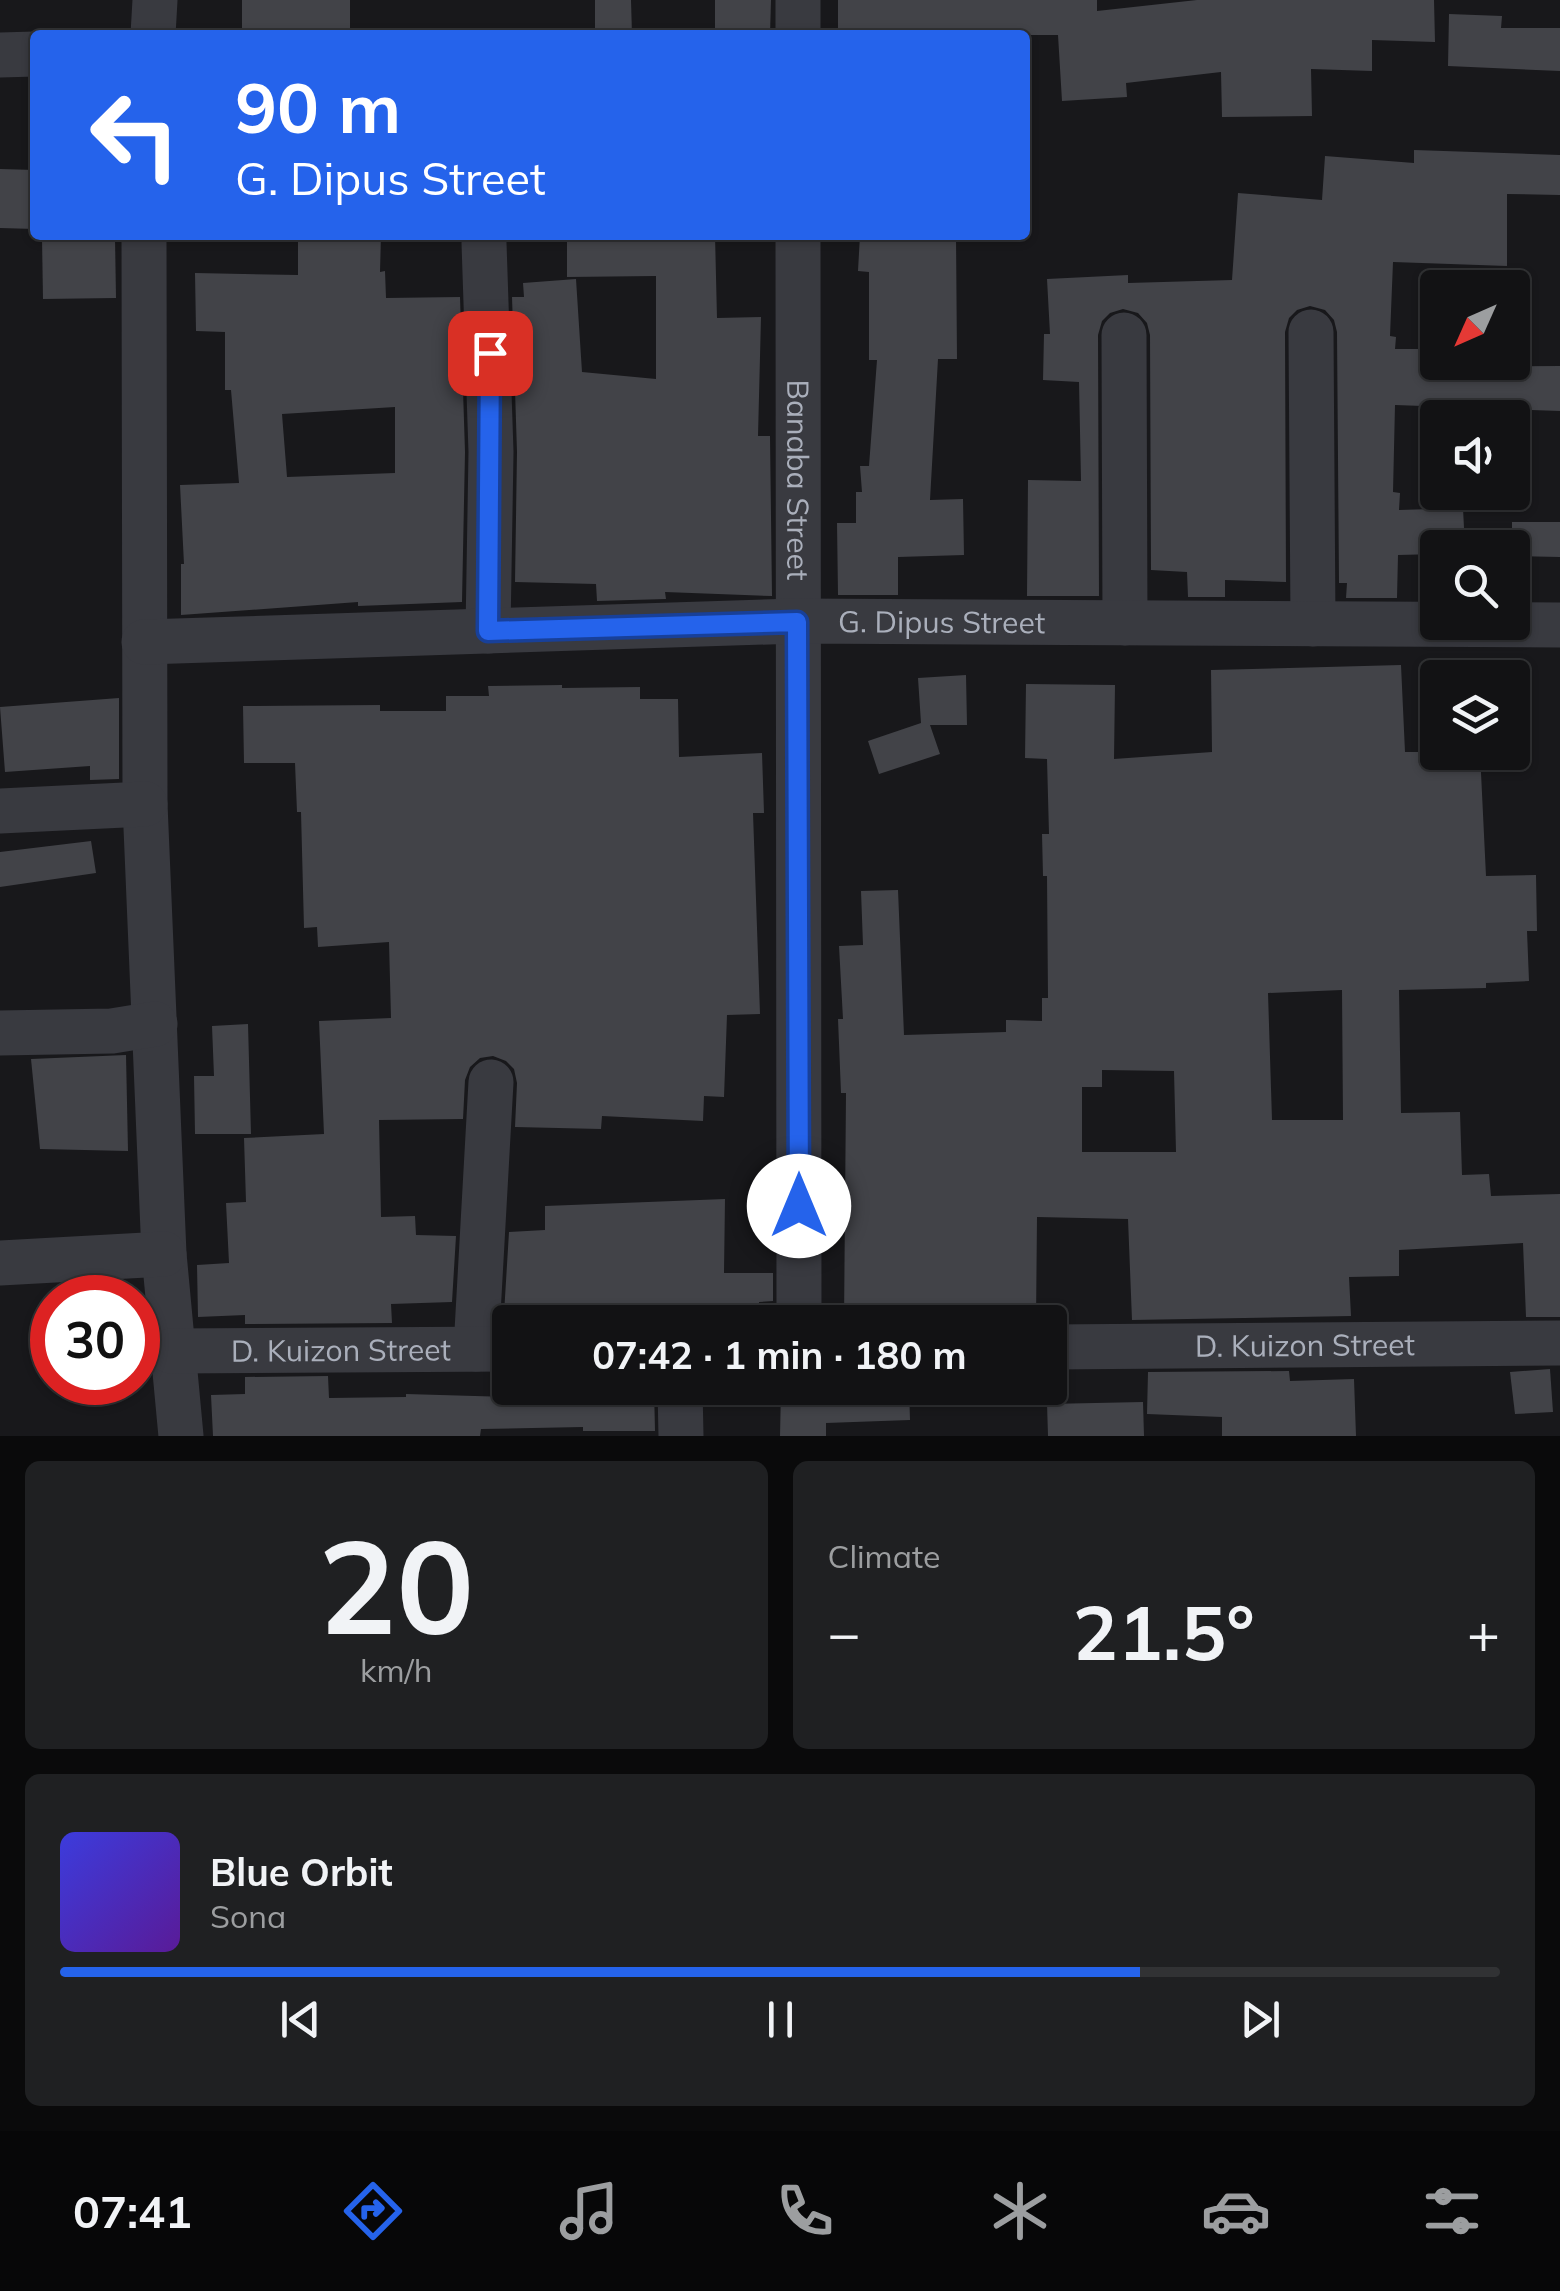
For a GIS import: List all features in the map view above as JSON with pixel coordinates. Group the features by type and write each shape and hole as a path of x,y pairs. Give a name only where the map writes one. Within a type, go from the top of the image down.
{"street":[{"path":"154,30 155,0"},
{"path":"798,0 798,30"},
{"path":"0,55 30,54"},
{"path":"144,240 145,804 164,1254 181,1436"},
{"name":"Banaba Street","path":"798,240 799,1305"},
{"path":"484,243 491,452 488,631"},
{"path":"1311,332 1313,624"},
{"path":"1124,335 1125,623"},
{"name":"G. Dipus Street","path":"144,642 797,622 1560,626"},
{"path":"0,810 145,804"},
{"path":"0,1034 112,1032 156,1024"},
{"path":"490,1082 493,1305"},
{"path":"0,1262 164,1254"},
{"name":"D. Kuizon Street","path":"1067,1346 1560,1343"},
{"name":"D. Kuizon Street","path":"171,1351 492,1349"},
{"path":"680,1405 681,1436"}],"building":[{"path":"242,0 350,0 350,30 242,30"},
{"path":"595,0 631,0 632,30 595,30"},
{"path":"715,0 771,0 770,30 715,30"},
{"path":"838,0 1097,0 1097,11 1197,0 1434,0 1435,42 1372,40 1372,71 1311,69 1312,116 1222,117 1221,72 1126,83 1127,97 1062,101 1058,35 1030,35 1030,30 838,30"},
{"path":"1449,14 1502,16 1501,28 1560,28 1560,71 1448,66"},
{"path":"1414,150 1560,155 1560,195 1507,194 1507,266 1393,262 1390,336 1396,337 1395,349 1420,349 1420,380 1530,380 1530,366 1560,366 1560,411 1530,410 1530,400 1420,400 1420,406 1395,405 1393,492 1400,493 1399,510 1463,510 1464,530 1420,530 1420,554 1398,555 1397,598 1346,598 1347,583 1339,583 1337,332 1334,320 1325,310 1310,306 1289,318 1285,332 1286,582 1225,580 1225,597 1188,597 1187,572 1151,570 1150,335 1147,323 1138,313 1123,309 1102,321 1098,335 1099,596 1027,596 1028,480 1081,481 1079,382 1043,380 1044,334 1050,334 1047,279 1128,275 1128,283 1232,280 1238,193 1322,200 1325,156 1414,163"},
{"path":"0,169 30,170 30,229 0,228"},
{"path":"42,240 115,240 116,298 43,299"},
{"path":"298,240 381,240 380,272 385,271 386,298 460,297 465,452 462,602 358,606 358,602 181,615 184,564 180,485 239,483 231,390 225,390 225,332 196,331 195,273 298,275","holes":["395,407 395,473 287,477 282,414"]},
{"path":"567,240 715,240 717,318 761,317 758,436 770,436 772,596 665,592 666,599 597,601 596,584 515,582 517,452 512,297 524,297 523,283 576,279 582,372 656,379 656,276 567,277"},
{"path":"860,240 956,240 957,359 938,359 930,500 963,499 964,555 898,557 898,595 838,595 837,523 856,523 856,492 862,492 860,466 869,466 877,360 869,360 869,272 858,271"},
{"path":"1512,522 1560,522 1560,557 1530,556 1530,530 1512,530"},
{"path":"1401,665 1405,752 1420,752 1420,770 1481,770 1486,876 1536,875 1537,931 1527,931 1529,981 1486,983 1486,988 1399,990 1401,1113 1460,1112 1462,1175 1489,1174 1491,1196 1560,1194 1560,1317 1526,1317 1523,1243 1399,1250 1399,1276 1349,1277 1351,1316 1132,1320 1128,1219 1037,1217 1036,1305 844,1305 846,1093 841,1093 838,1019 843,1019 839,946 863,945 861,891 898,890 904,1035 1006,1032 1006,1020 1042,1021 1042,998 1048,998 1047,876 1043,876 1042,834 1049,834 1047,759 1025,758 1026,684 1115,685 1114,759 1212,752 1211,670","holes":["1342,990 1343,1120 1272,1120 1268,993","1102,1070 1174,1071 1176,1152 1082,1152 1082,1087 1102,1087"]},
{"path":"966,675 967,725 930,725 940,754 879,774 868,741 921,723 918,678"},
{"path":"488,686 640,687 640,699 678,699 679,757 762,753 764,813 753,813 760,1014 727,1015 724,1097 704,1096 703,1121 602,1116 601,1129 515,1127 514,1069 493,1056 480,1058 470,1067 465,1080 463,1119 379,1120 381,1217 415,1216 416,1235 456,1236 452,1302 391,1304 392,1323 245,1324 245,1315 198,1317 197,1265 229,1263 226,1203 246,1202 244,1138 324,1134 319,1021 391,1018 389,942 318,947 317,927 304,928 301,812 297,812 295,763 244,763 243,706 380,705 380,711 446,711 446,696 489,696"},
{"path":"119,698 119,779 90,780 90,766 5,772 0,707"},
{"path":"91,841 96,873 0,887 0,852"},
{"path":"248,1024 251,1134 195,1134 194,1076 214,1076 212,1026"},
{"path":"126,1055 128,1151 40,1149 31,1059"},
{"path":"725,1199 724,1273 773,1273 773,1301 759,1305 505,1305 509,1232 545,1230 545,1206"},
{"path":"1550,1369 1553,1412 1515,1414 1510,1372"},
{"path":"1289,1371 1290,1381 1354,1379 1356,1436 1222,1436 1222,1417 1147,1414 1148,1372"},
{"path":"328,1376 329,1398 406,1394 492,1397 492,1405 654,1405 655,1431 583,1431 583,1427 481,1429 480,1436 213,1436 211,1395 245,1394 245,1377"},
{"path":"1143,1402 1144,1436 1048,1436 1047,1405"},
{"path":"781,1405 910,1405 910,1420 826,1423 826,1436 780,1436"}],"route":[{"path":"490,353 488,631 797,622 799,1206"}]}
